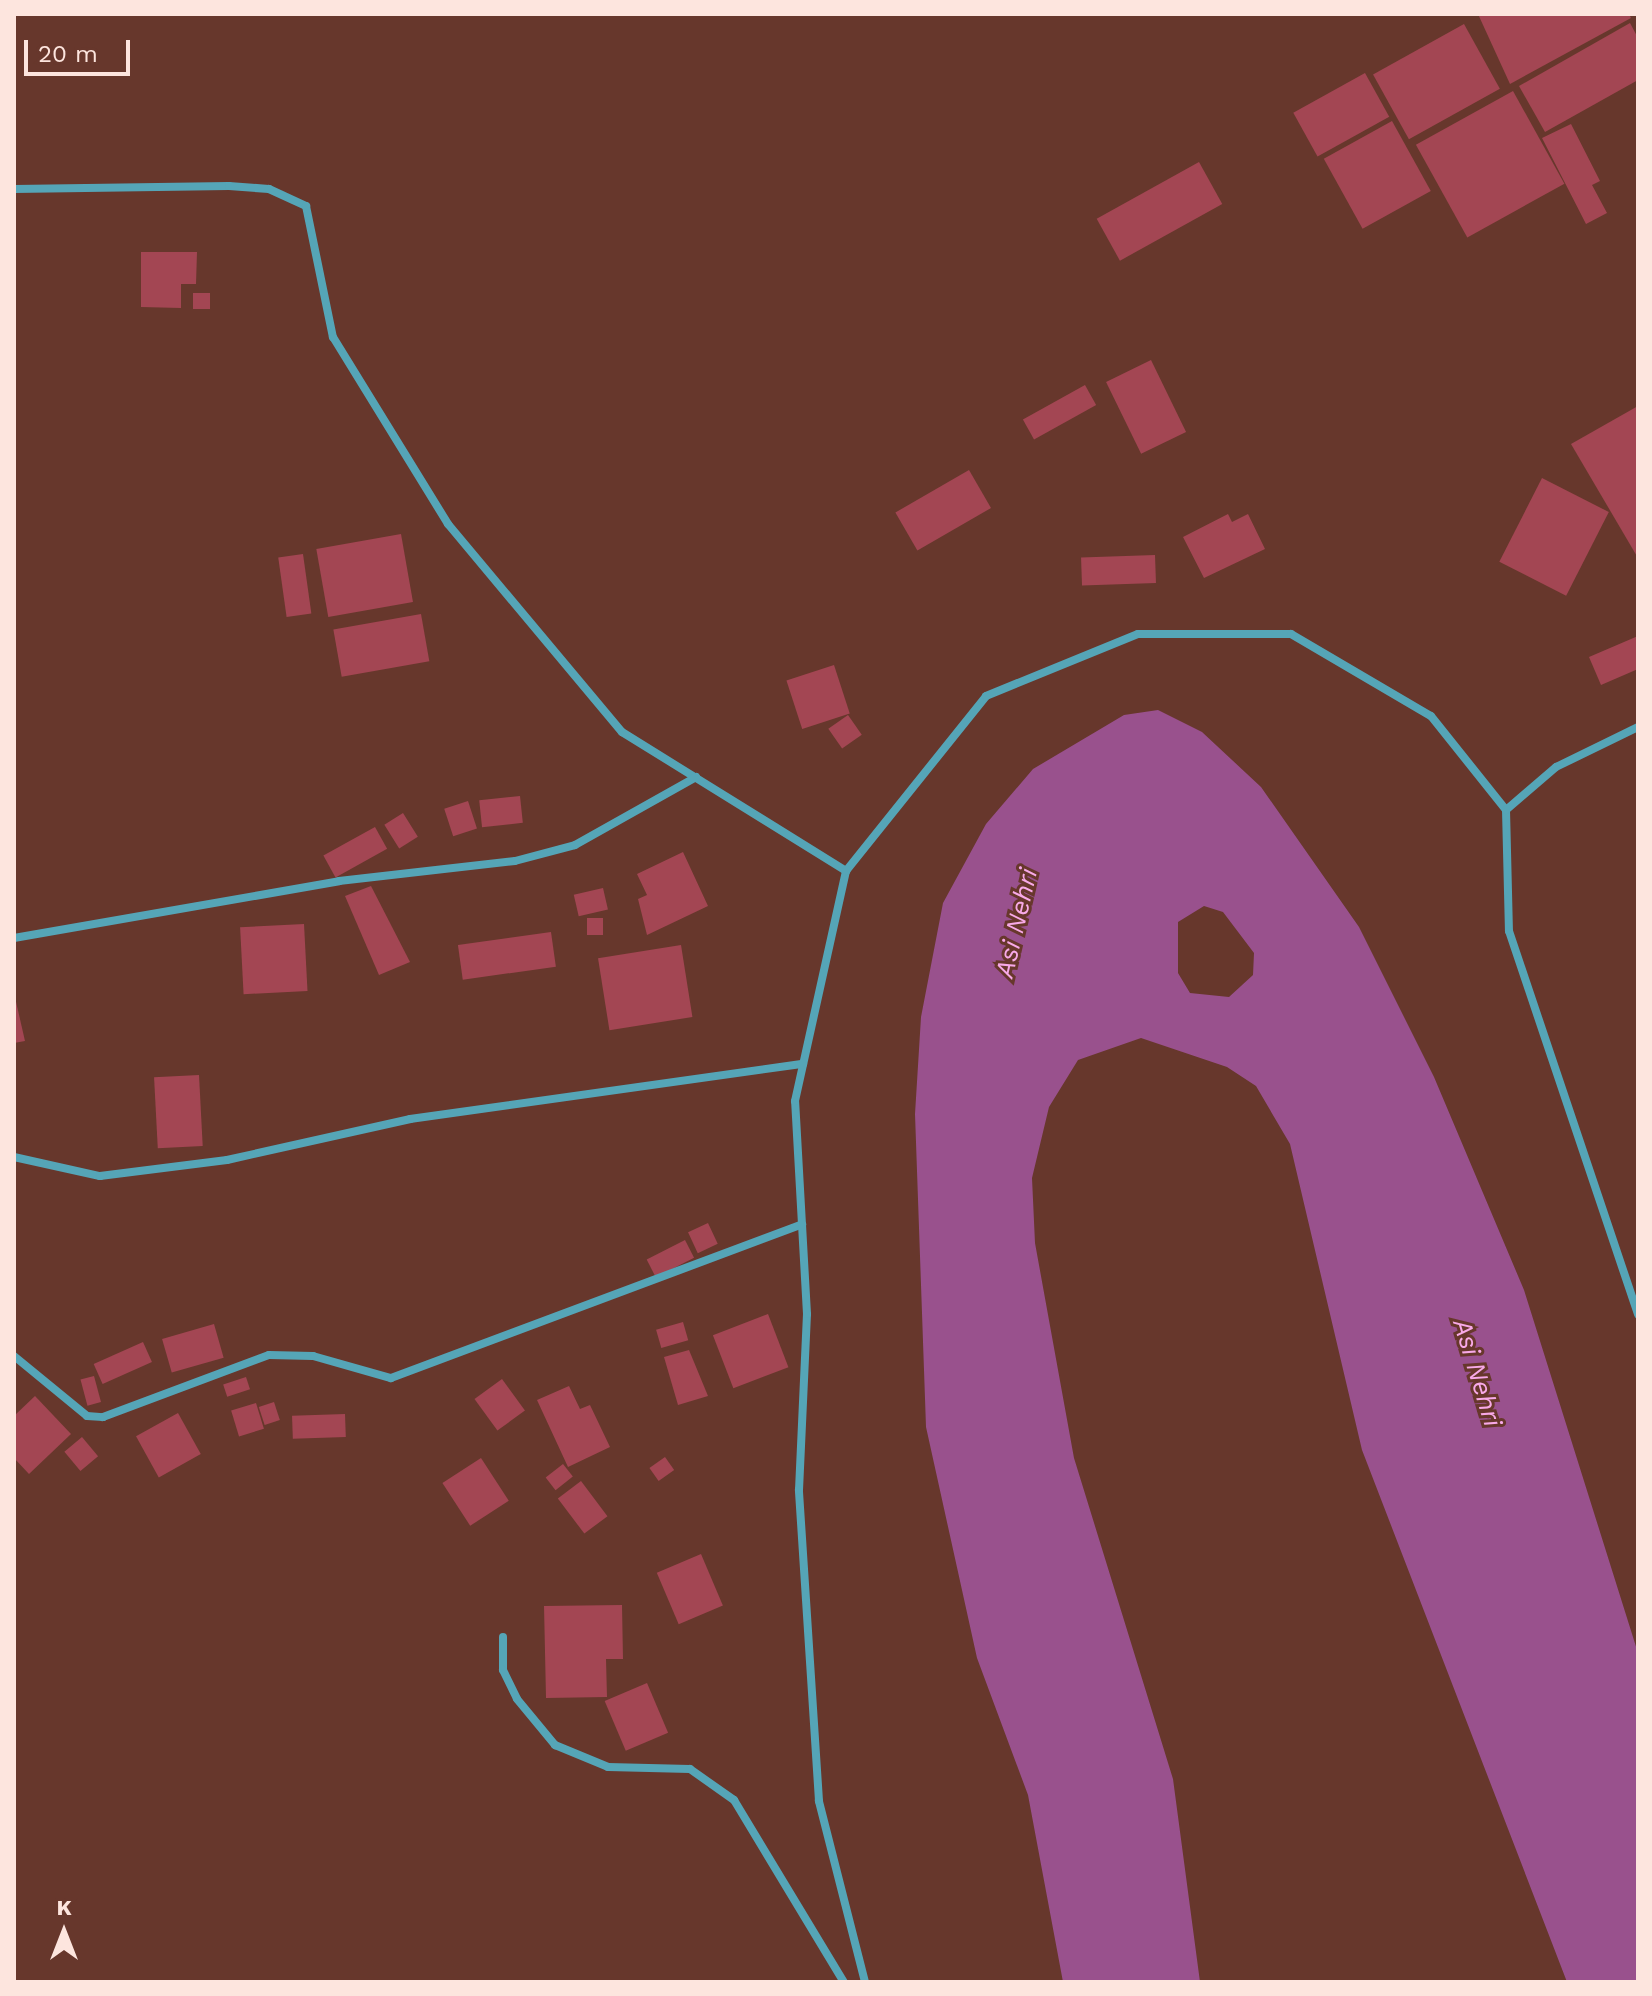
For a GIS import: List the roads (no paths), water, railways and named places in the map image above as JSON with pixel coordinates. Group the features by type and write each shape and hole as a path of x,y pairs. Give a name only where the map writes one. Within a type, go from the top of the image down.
{"street":[{"path":"14,189 229,186 269,189 306,206 333,337 448,524 622,732 846,871"},
{"path":"865,1982 819,1801 799,1490 807,1314 795,1101 846,871 986,696 1138,634 1291,634 1431,716 1506,810 1509,931 1638,1315"},
{"path":"1506,810 1556,767 1638,727"},
{"path":"14,938 339,881 515,861 575,845 696,777"},
{"path":"14,1157 100,1176 227,1160 410,1119 803,1064"},
{"path":"14,1356 87,1416 103,1417 269,1355 313,1356 391,1378 802,1224"},
{"path":"503,1637 510,1685 555,1745 608,1767 690,1769 734,1800 844,1982"}],"water":[{"name":"Asi Nehri","path":"1158,710 1202,732 1261,787 1359,927 1434,1077 1524,1290 1638,1653 1638,1982 1567,1982 1362,1450 1290,1144 1256,1086 1227,1067 1141,1038 1078,1060 1049,1107 1032,1178 1035,1243 1074,1458 1173,1779 1200,1982 1063,1982 1028,1795 977,1658 926,1427 915,1114 921,1017 943,903 986,824 1033,769 1124,715","holes":["1204,906 1223,912 1254,953 1253,975 1229,997 1190,993 1178,973 1178,922"]}]}
